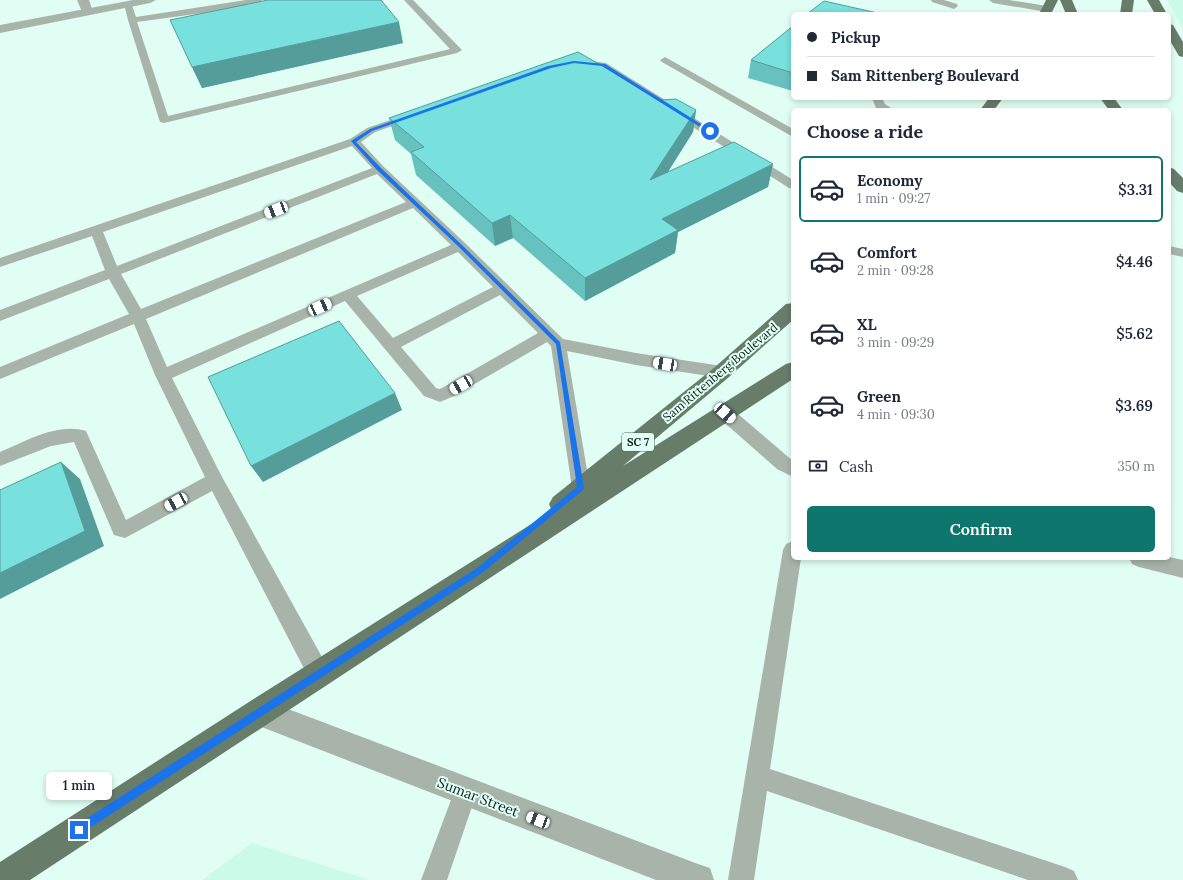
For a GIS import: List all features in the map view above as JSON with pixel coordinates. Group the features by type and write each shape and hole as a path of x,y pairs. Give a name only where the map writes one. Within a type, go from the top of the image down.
{"main road":[{"path":"1066,0 1071,12"},
{"path":"1126,12 1128,0"},
{"path":"1153,0 1160,12"},
{"path":"1171,31 1183,52"},
{"path":"1171,174 1183,188"},
{"name":"Sam Rittenberg Boulevard","path":"480,571 722,372 791,311"},
{"name":"Sam Rittenberg Boulevard","path":"2,880 259,712 791,369"}],"street":[{"path":"83,0 87,12"},
{"path":"0,29 150,0"},
{"name":"Sumar Street","path":"259,712 698,880"}],"lane":[{"path":"132,20 226,7 258,0"},
{"path":"128,4 164,120 457,50 408,0"},
{"path":"935,0 957,3"},
{"path":"993,0 1048,8"},
{"path":"950,12 957,3"},
{"path":"665,60 791,133"},
{"path":"568,63 574,62 603,65 791,184"},
{"path":"0,263 354,141 371,130 423,111"},
{"path":"354,141 379,169 460,246 554,339 636,359 722,372"},
{"path":"0,316 379,169"},
{"path":"0,374 414,203"},
{"path":"96,230 113,272 138,317 163,375 215,480 319,674"},
{"path":"163,375 460,246"},
{"path":"1171,250 1183,253"},
{"path":"390,346 502,288"},
{"path":"348,295 430,392 440,396 554,339"},
{"path":"554,339 581,488"},
{"path":"725,413 783,464 791,469"},
{"path":"0,459 59,436 80,436 120,529 124,530 215,480"},
{"path":"741,880 791,560"},
{"path":"1147,560 1183,569"},
{"path":"758,776 1061,879"},
{"path":"434,880 465,792"}],"shaded area":[{"path":"1167,0 1183,0 1183,29 1176,16"},
{"path":"252,843 370,880 202,880"}],"building":[{"path":"268,0 381,0 399,22 192,67 170,20"},
{"path":"824,1 873,12 810,12"},
{"path":"791,28 791,72 751,60"},
{"path":"578,52 662,100 676,99 696,110 650,180 734,142 773,164 662,219 678,230 585,278 510,215 492,223 411,152 424,147 389,118"},
{"path":"339,321 395,393 251,466 208,377"},
{"path":"61,462 85,531 0,573 0,490"}],"route":[{"path":"79,830 259,712 480,571 581,488 558,344 460,246 379,169 354,141 371,130 550,67 574,62 603,65 710,131"}]}
